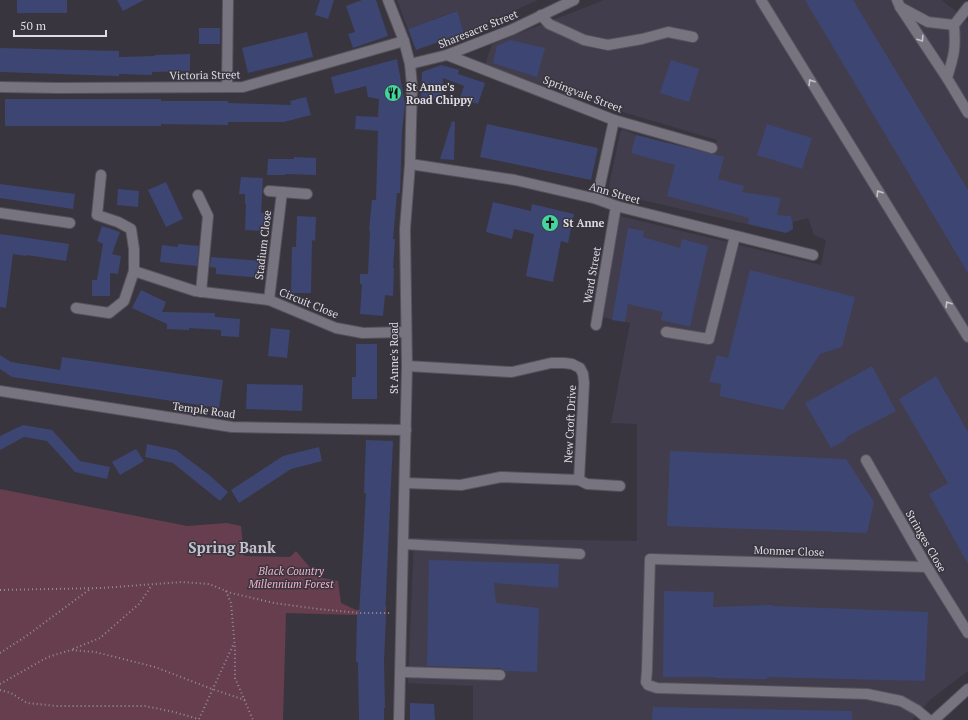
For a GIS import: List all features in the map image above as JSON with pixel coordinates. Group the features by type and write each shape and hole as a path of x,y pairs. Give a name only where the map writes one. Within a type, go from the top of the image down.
{"street":[{"path":"227,87 228,0"},
{"name":"St Anne's Road","path":"388,0 404,41 410,64 412,86 410,164 405,229 407,366 399,720"},
{"name":"Sharesacre Street","path":"410,64 447,55 511,30 574,0"},
{"path":"761,0 968,337"},
{"path":"947,78 955,52 956,43 954,24 968,6 960,0"},
{"path":"898,3 928,22 954,24"},
{"path":"898,3 947,78 968,114"},
{"path":"541,15 549,24 584,40 608,45 668,32 693,37"},
{"name":"Victoria Street","path":"0,87 243,87 404,41"},
{"name":"Springvale Street","path":"447,55 614,120 712,148"},
{"path":"597,199 614,120"},
{"name":"Ann Street","path":"410,164 515,180 597,199 616,206 813,255"},
{"path":"76,308 109,313 124,301 134,271 134,249 131,230 118,222 97,215 101,175"},
{"path":"270,191 307,194"},
{"name":"Stadium Close","path":"269,300 282,192"},
{"path":"198,194 208,216 201,292"},
{"name":"Ward Street","path":"596,325 616,206"},
{"path":"0,213 70,223"},
{"path":"666,332 709,339 735,236"},
{"name":"Circuit Close","path":"134,271 194,291 269,300 336,328 363,333 406,332"},
{"name":"New Croft Drive","path":"407,366 512,372 551,363 564,363 572,364 580,368 583,374 584,383 579,480"},
{"name":"Temple Road","path":"0,391 232,427 406,430"},
{"name":"Stringes Close","path":"866,460 927,567 968,633"},
{"path":"404,483 461,485 501,477 579,480 587,484 620,486"},
{"path":"402,544 580,554"},
{"name":"Monmer Close","path":"927,567 650,559 648,670 646,682 648,685 657,688 867,694 901,701 917,710 928,720"},
{"path":"401,672 500,675"},
{"path":"934,720 968,689"}],"path":[{"path":"0,590 91,588 182,582 209,584 226,591 274,602 318,609 360,613 402,613"},
{"path":"0,684 48,657 71,650 100,638 139,604 152,584"},
{"path":"0,653 25,637 91,588"},
{"path":"226,591 232,603 234,678 245,700 252,720"},
{"path":"0,690 11,693 27,703 57,706 145,706 174,712 198,720 234,642"},
{"path":"71,650 95,652 156,667 245,700"}],"shaded area":[{"path":"397,0 538,0 464,33 456,11 408,29"},
{"path":"604,0 942,0 968,22 968,671 931,699 912,720 473,720 473,686 408,683 414,538 637,541 637,424 611,423 630,323 602,317 620,216 821,265 826,240 814,235 808,218 793,222 793,229 786,233 615,194 609,186 620,133 623,129 636,135 713,154 717,140 609,108 485,65 492,44"}],"green space":[{"name":"Black Country Millennium Forest","path":"0,489 187,526 227,523 241,526 244,556 290,557 296,551 318,577 338,581 341,603 356,610 386,606 386,616 286,613 283,720 0,720"}],"building":[{"path":"17,0 67,0 67,13 17,13"},
{"path":"117,0 144,0 123,11"},
{"path":"320,0 334,0 328,19 315,15"},
{"path":"362,0 376,0 388,36 353,48 348,34 355,32 346,6"},
{"path":"805,0 853,0 968,190 968,273"},
{"path":"457,11 464,33 416,50 408,29"},
{"path":"199,28 220,28 220,44 199,44"},
{"path":"307,32 313,57 248,73 242,48"},
{"path":"510,40 545,48 537,77 493,63 497,46"},
{"path":"0,48 119,51 119,57 190,54 190,71 152,72 152,75 119,74 119,76 0,72"},
{"path":"397,59 405,104 402,130 400,193 397,193 393,239 395,239 393,296 385,295 383,316 360,314 362,284 360,284 360,274 368,274 369,230 372,200 376,200 378,131 355,129 356,116 378,117 379,99 368,97 366,86 335,94 331,77"},
{"path":"671,60 699,69 689,102 660,93"},
{"path":"441,65 459,70 458,74 485,83 478,104 460,98 464,86 443,78 442,99 421,99 422,72"},
{"path":"306,97 311,115 284,122 228,122 228,125 161,124 161,126 5,126 5,99 161,99 161,101 228,101 228,103 291,105 290,101"},
{"path":"452,121 455,122 454,160 440,159"},
{"path":"487,124 598,148 591,180 480,157"},
{"path":"767,124 812,138 802,169 757,155"},
{"path":"636,135 724,157 718,179 744,186 742,192 781,198 777,215 791,216 793,229 786,233 748,224 749,218 667,196 675,165 631,153"},
{"path":"294,157 316,158 316,175 267,175 268,159 294,159"},
{"path":"241,177 263,178 261,213 267,213 266,231 245,230 245,194 239,194"},
{"path":"166,182 183,219 166,227 148,190"},
{"path":"0,184 75,194 73,209 0,198"},
{"path":"118,189 139,191 138,207 117,205"},
{"path":"493,202 531,211 532,204 574,214 568,243 561,241 553,282 526,276 534,234 514,229 512,239 486,232"},
{"path":"297,216 316,217 315,241 312,240 311,293 291,293 292,247 296,247"},
{"path":"102,226 120,232 112,254 121,256 118,274 110,273 110,296 92,296 92,280 97,280 103,244 97,241"},
{"path":"628,228 644,231 643,237 680,248 682,239 708,246 690,327 661,320 663,312 628,304 625,322 612,320"},
{"path":"0,234 69,244 66,261 13,254 6,308 0,307"},
{"path":"178,244 199,246 197,266 160,262 162,245 178,247"},
{"path":"211,257 263,261 261,278 216,274 216,268 210,267"},
{"path":"750,270 855,297 842,347 820,354 783,410 720,396 721,384 709,382 717,355 728,358"},
{"path":"141,290 166,302 162,312 215,313 215,317 240,319 239,337 221,336 221,330 189,328 189,330 167,329 167,324 132,308"},
{"path":"271,328 290,330 287,358 268,356"},
{"path":"356,344 377,344 377,399 352,399 352,377 356,377"},
{"path":"0,355 11,362 60,370 62,357 223,380 219,408 12,377 0,369"},
{"path":"872,366 896,411 848,436 844,441 831,448 805,403"},
{"path":"936,376 968,432 968,564 929,494 948,483 899,399"},
{"path":"247,384 303,385 302,411 246,409"},
{"path":"23,425 52,430 80,461 110,467 107,479 75,472 47,441 24,437 0,450 0,436"},
{"path":"366,440 393,441 385,616 384,720 359,720 358,662 356,662 357,615 359,615 366,493 364,493"},
{"path":"147,444 176,450 208,474 228,492 220,501 173,463 145,457"},
{"path":"319,447 322,461 291,469 239,503 231,490 283,456"},
{"path":"136,449 144,461 120,475 112,462"},
{"path":"670,451 846,459 874,502 867,533 667,526"},
{"path":"429,560 559,564 558,588 494,583 496,603 539,608 537,672 505,671 500,668 427,666"},
{"path":"664,591 714,592 713,607 772,605 928,612 925,681 767,677 767,679 663,677"},
{"path":"410,703 434,704 435,720 410,720"},
{"path":"653,707 852,711 852,720 652,720"}],"place":[{"name":"St Anne's Road Chippy","path":"393,93"},
{"name":"St Anne","path":"550,223"}],"district":[{"name":"Spring Bank","path":"232,548"}]}
